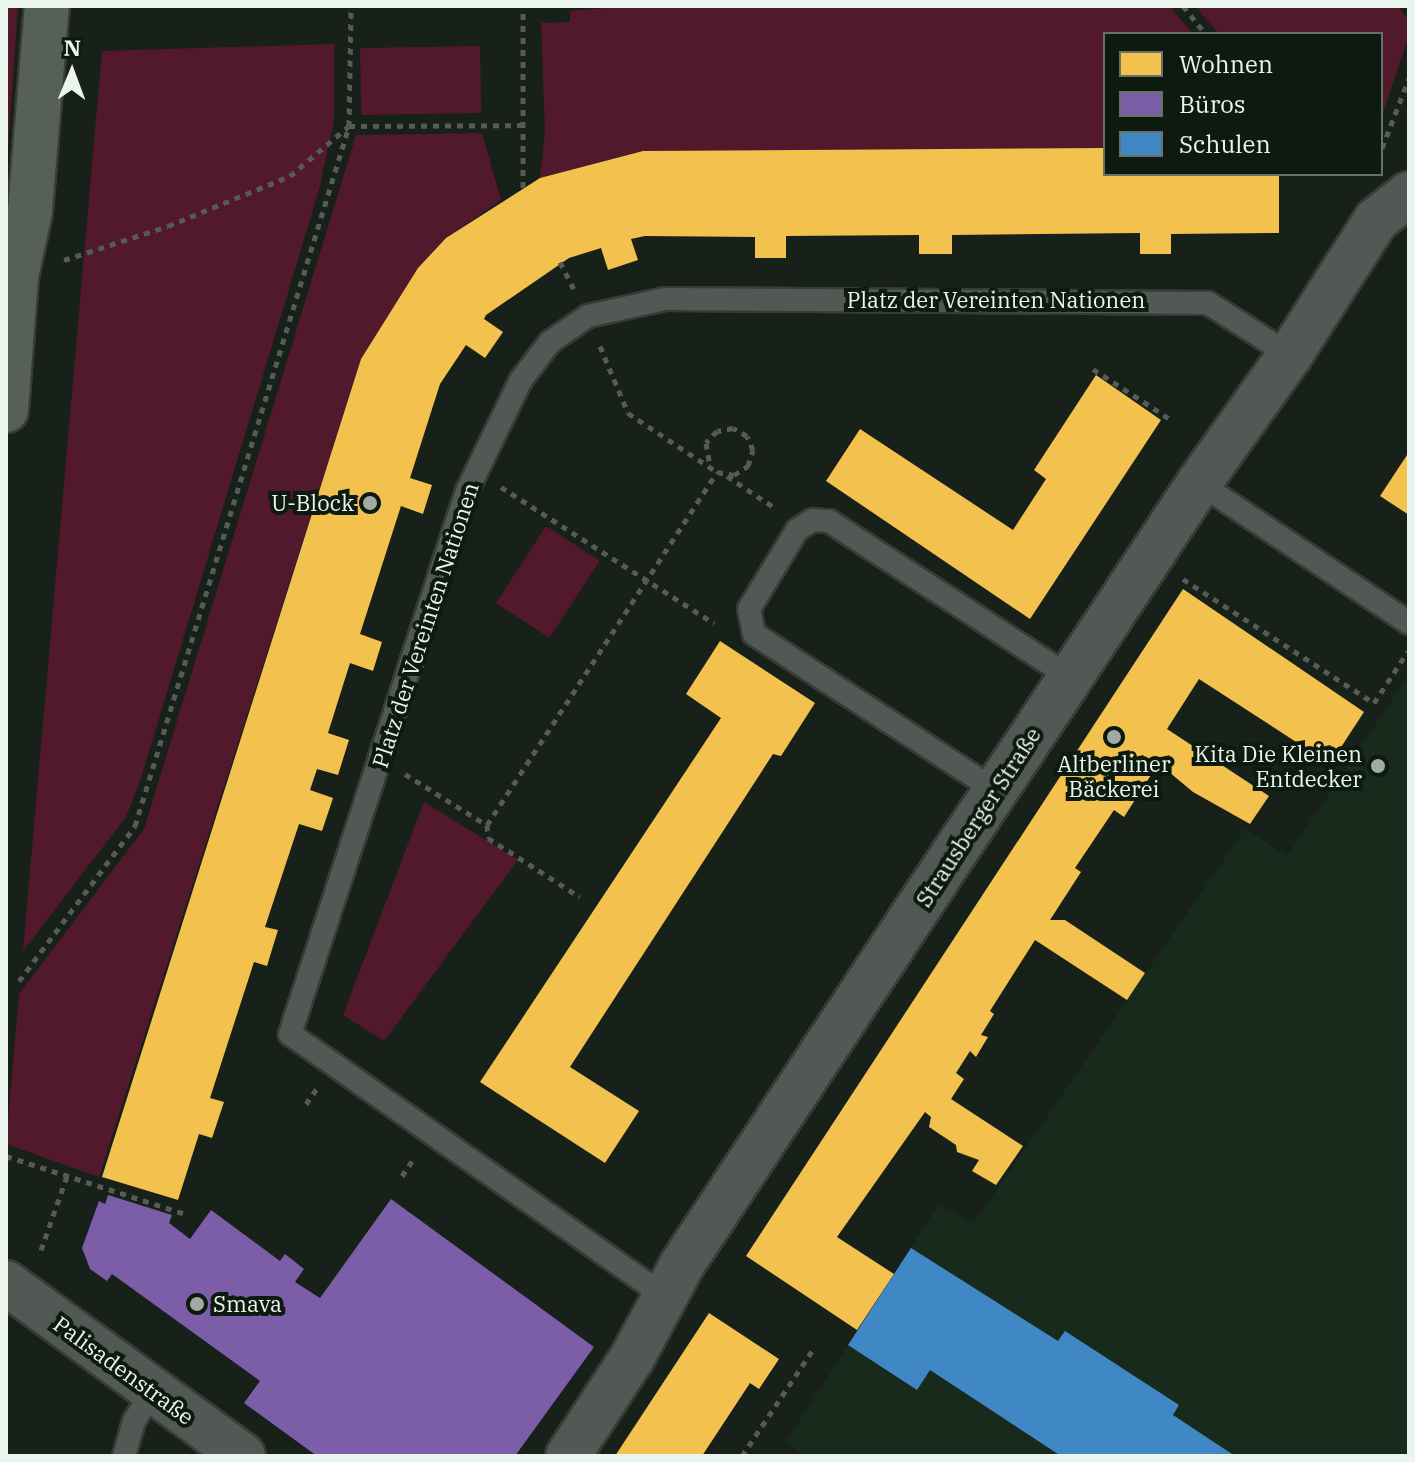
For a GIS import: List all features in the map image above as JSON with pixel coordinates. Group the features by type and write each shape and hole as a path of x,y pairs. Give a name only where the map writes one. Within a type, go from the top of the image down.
{"main road":[{"path":"6,410 47,6"}],"street":[{"name":"Strausberger Straße","path":"568,1456 632,1358 663,1295 1199,483 1290,355 1376,220 1386,207 1409,194"},
{"name":"Palisadenstraße","path":"6,1283 243,1456"}],"lane":[{"name":"Platz der Vereinten Nationen","path":"663,1295 290,1034 477,471 521,380 550,342 588,316 665,299 1208,303 1290,355"},
{"path":"1199,483 1409,623"},
{"path":"995,790 754,634 749,609 802,526 829,521 1070,677"},
{"path":"124,1456 134,1421 153,1390"}],"path":[{"path":"19,981 135,826 349,126 351,6"},
{"path":"523,6 523,188"},
{"path":"1183,6 1204,32"},
{"path":"1383,145 1409,78"},
{"path":"75,256 168,226 290,176 349,126 525,125"},
{"path":"588,316 628,413 802,526"},
{"path":"1093,369 1170,419"},
{"path":"710,466 705,451 711,436 725,428 740,430 751,442 752,459 742,471 726,475"},
{"path":"477,471 714,623"},
{"path":"580,897 488,838 487,825 717,472"},
{"path":"1181,577 1374,703 1409,650"},
{"path":"380,758 487,825"},
{"path":"6,1156 186,1214"},
{"path":"41,1250 67,1176"},
{"path":"742,1456 812,1351"}],"shaded area":[{"path":"6,6 18,6 6,177"},
{"path":"627,6 1170,6 1191,32 1103,32 1103,148 643,151 540,178 545,133 541,23 570,22 570,11"},
{"path":"1195,6 1398,6 1408,20 1409,35 1383,113 1383,32 1217,32"},
{"path":"334,44 334,120 319,190 141,778 126,817 23,951 102,51"},
{"path":"480,46 481,113 361,115 360,48"},
{"path":"482,133 501,200 446,238 418,268 361,359 99,1177 6,1144 19,994 144,829 356,135"},
{"path":"546,526 600,561 550,638 496,603"},
{"path":"1409,675 1409,1456 806,1456 785,1443 939,1204 974,1223 1245,829 1287,856"},
{"path":"424,802 518,860 384,1041 343,1015"}],"building: Wohnen":[{"name":"U-Block","path":"1103,148 1103,176 1279,176 1279,233 1171,234 1171,254 1140,254 1140,233 952,235 952,254 919,254 919,235 786,236 786,258 755,258 755,237 645,236 631,239 638,260 608,270 601,248 569,258 486,315 484,319 503,332 485,358 466,345 440,384 410,478 432,485 423,514 401,506 360,634 382,642 373,671 350,663 328,733 349,740 338,775 317,769 310,790 333,798 322,831 299,824 265,927 278,930 267,966 254,962 210,1098 224,1102 212,1138 199,1134 178,1200 102,1177 361,359 418,268 446,238 540,178 643,151"},
{"path":"1096,375 1161,420 1030,619 826,481 860,429 1013,530 1046,479 1034,470"},
{"path":"1409,452 1409,515 1380,496"},
{"path":"1183,589 1364,712 1330,764 1199,679 1167,729 1269,796 1250,824 1193,792 1169,772 1169,763 1160,761 1124,817 1114,810 1075,868 1081,872 1050,920 1065,920 1145,973 1127,1000 1035,940 990,1011 994,1014 981,1035 988,1037 976,1057 970,1051 956,1073 964,1079 951,1099 1023,1146 996,1185 972,1171 979,1160 957,1152 956,1145 929,1127 931,1117 925,1112 837,1237 894,1274 857,1330 746,1256"},
{"path":"720,641 815,703 781,756 773,754 570,1067 639,1111 605,1163 480,1082 721,718 686,694"},
{"path":"709,1313 779,1359 759,1389 750,1383 702,1456 615,1456"}],"building: Büros":[{"path":"108,1195 172,1215 169,1223 190,1239 211,1210 280,1261 285,1254 304,1269 295,1282 320,1298 391,1199 594,1347 515,1456 317,1456 244,1403 260,1381 112,1274 107,1281 90,1269 82,1248 99,1201 105,1204"}],"building: Schulen":[{"path":"911,1248 1058,1341 1065,1331 1179,1405 1173,1415 1235,1456 1061,1456 930,1370 917,1390 848,1345"}],"place":[{"name":"U-Block","path":"370,503"},
{"name":"Altberliner Bäckerei","path":"1114,737"},
{"name":"Kita Die Kleinen Entdecker","path":"1378,766"},
{"name":"Smava","path":"197,1304"}]}
